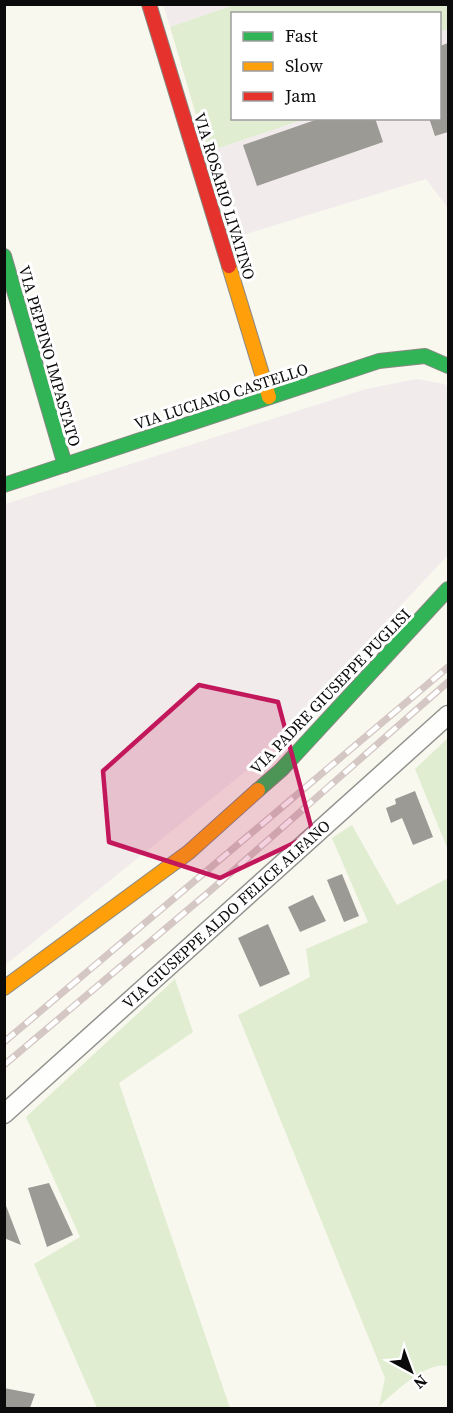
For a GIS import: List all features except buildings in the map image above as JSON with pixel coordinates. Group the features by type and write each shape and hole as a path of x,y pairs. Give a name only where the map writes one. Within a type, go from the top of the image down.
{"street":[{"name":"VIA ROSARIO LIVATINO","path":"149,4 269,397"},
{"name":"VIA PEPPINO IMPASTATO","path":"4,256 65,465"},
{"name":"VIA LUCIANO CASTELLO","path":"4,485 380,361 425,356 448,366"},
{"name":"VIA PADRE GIUSEPPE PUGLISI","path":"4,988 189,852 273,777 338,711 448,589"},
{"name":"VIA GIUSEPPE ALDO FELICE ALFANO","path":"4,1114 448,715"}],"highlighted area":[{"path":"199,685 278,702 313,834 220,878 109,842 103,771"}],"shaded area":[{"path":"163,4 234,5 170,27"},
{"path":"448,29 448,208 426,179 233,238 207,152 302,120 441,120 441,32"},
{"path":"417,379 444,384 448,388 448,555 246,771 5,965 5,504 366,389"}],"green space":[{"path":"234,5 448,5 448,29 441,32 441,12 231,12 231,120 302,120 207,152 170,27"},
{"path":"448,738 448,850 415,769"},
{"path":"352,825 397,905 448,878 448,1366 430,1368 421,1373 379,1406 385,1378 238,1015 310,977 306,949 368,922 332,838"},
{"path":"175,979 193,1032 119,1083 230,1408 97,1408 34,1264 80,1237 26,1117"}],"railway":[{"path":"4,1042 448,667"},
{"path":"4,1065 210,891 448,682"}],"traffic: fast":[{"path":"4,256 65,465"},
{"path":"4,485 379,361 425,356 448,366"},
{"path":"258,790 281,770 448,589"}],"traffic: slow":[{"path":"229,266 269,397"},
{"path":"4,988 189,852 258,790"}],"traffic: jam":[{"path":"149,4 229,266"}]}
